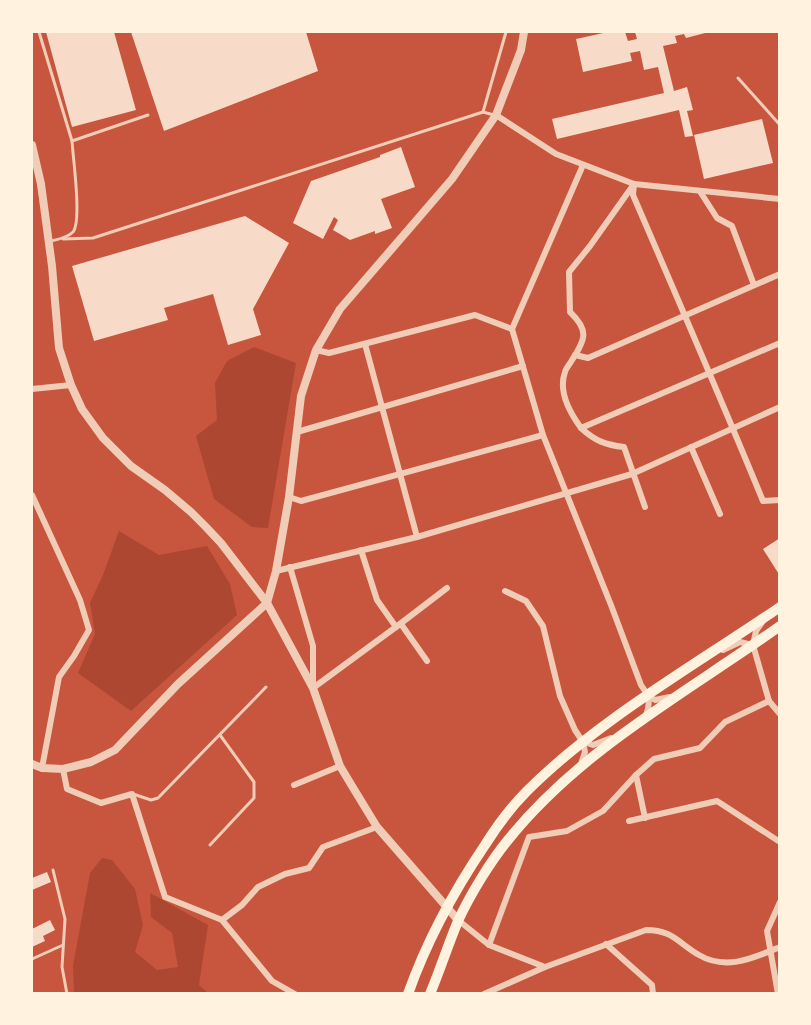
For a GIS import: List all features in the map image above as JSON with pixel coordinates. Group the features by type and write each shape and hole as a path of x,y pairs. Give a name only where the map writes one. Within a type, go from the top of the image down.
{"main road":[{"path":"408,993 460,881 495,830 526,792 583,742 780,607"},
{"path":"430,993 458,920 476,889 507,841 538,807 581,766 619,735 780,626"}],"street":[{"path":"32,764 42,768 63,769 91,762 115,750 178,684 267,603 276,571 289,497 301,396 315,350 340,309 452,178 496,115 521,50 524,32"},
{"path":"496,115 556,154 634,184 701,193 780,199"},
{"path":"32,145 41,184 49,241 59,348 71,385 82,409 103,438 130,466 165,490 221,543 267,603 313,688 340,766 377,827 458,920 489,945 545,967"},
{"path":"583,165 512,329 543,435 641,685 648,696 650,706 645,718"},
{"path":"634,184 633,195 763,501 780,500"},
{"path":"634,184 569,272 570,312 582,324 583,335 580,348 564,372 563,392 574,419 594,440 611,446 624,447 645,507"},
{"path":"701,193 717,218 732,226 754,285"},
{"path":"575,355 588,358 780,274"},
{"path":"315,350 329,353 475,315 512,329"},
{"path":"581,428 780,342"},
{"path":"364,344 417,537"},
{"path":"297,432 523,366"},
{"path":"32,389 71,385"},
{"path":"276,571 417,537 632,474 780,407"},
{"path":"289,497 301,501 543,435"},
{"path":"692,447 720,514"},
{"path":"32,495 80,600 88,630 59,677 42,768"},
{"path":"361,550 377,600 427,661"},
{"path":"290,567 313,646 313,688"},
{"path":"313,688 447,588"},
{"path":"505,591 526,601 543,626 560,696 574,730 583,742 585,752 581,766"},
{"path":"767,615 756,631 753,645 769,701 780,714"},
{"path":"701,660 740,642 753,645"},
{"path":"648,696 655,700 663,699 687,690"},
{"path":"489,945 529,837 567,831 603,811 654,759 700,748 725,722 769,701"},
{"path":"583,742 593,745 619,735"},
{"path":"294,785 340,766"},
{"path":"63,769 67,789 101,803 132,794 165,897 222,920 272,981 295,993"},
{"path":"636,775 645,818"},
{"path":"629,821 717,801 780,842"},
{"path":"222,920 242,905 258,887 285,874 309,868 323,847 377,827"},
{"path":"778,993 766,931 780,902"},
{"path":"484,993 545,967 646,930 659,930 675,936 700,955 719,963 738,963 780,947"},
{"path":"606,944 652,985 653,993"}],"lane":[{"path":"39,32 72,141 78,217 74,231 63,239"},
{"path":"483,112 506,32"},
{"path":"738,78 780,125"},
{"path":"49,241 93,238 483,112 496,115"},
{"path":"72,141 148,115"},
{"path":"132,794 151,800 158,798 266,687"},
{"path":"210,845 254,798 254,782 220,735"},
{"path":"53,870 65,919 62,967 67,993"},
{"path":"32,959 64,945"}],"shaded area":[{"path":"254,347 296,363 268,528 252,527 214,499 196,436 217,420 215,383 227,361"},
{"path":"119,531 159,555 207,546 230,584 237,615 131,711 78,673 95,634 90,603"},
{"path":"102,858 112,860 135,889 143,925 135,952 157,970 178,967 172,933 151,917 150,893 208,925 199,985 208,993 74,993 73,966 90,873"}],"building":[{"path":"46,32 114,32 136,110 72,127"},
{"path":"131,32 306,32 318,71 164,131"},
{"path":"608,32 625,32 628,41 637,39 635,32 709,32 686,38 684,34 675,36 677,43 663,46 674,91 687,87 693,110 687,111 693,136 685,137 679,110 557,139 552,119 664,93 658,67 644,70 640,51 630,53 632,61 583,72 576,39"},
{"path":"762,119 773,163 704,179 694,135"},
{"path":"401,147 415,187 381,199 392,228 350,240 333,230 338,220 334,217 323,239 293,223 311,181 380,157 380,155"},
{"path":"245,216 289,243 253,309 261,335 228,345 213,294 164,308 168,320 94,341 72,266"},
{"path":"780,538 780,576 763,549"},
{"path":"47,872 51,882 32,890 32,878"},
{"path":"50,920 55,930 43,936 45,941 32,947 32,929"}]}
